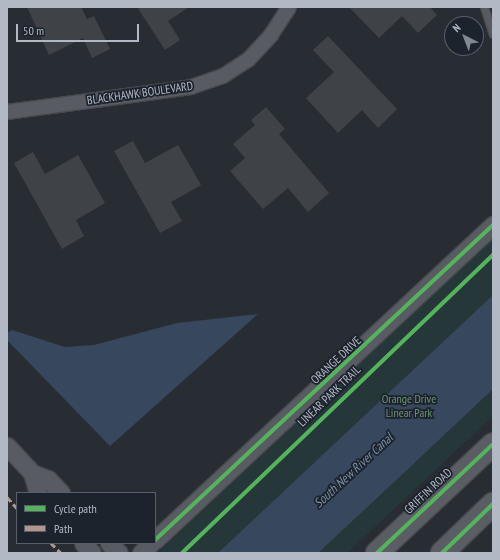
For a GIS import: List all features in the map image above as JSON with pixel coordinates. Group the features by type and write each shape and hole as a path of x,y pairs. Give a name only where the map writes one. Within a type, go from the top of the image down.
{"main road":[{"name":"GRIFFIN ROAD","path":"377,553 493,444"},
{"path":"442,553 492,507"}],"street":[{"name":"BLACKHAWK BOULEVARD","path":"7,112 191,87 223,76 248,60 271,35 289,7"},
{"name":"ORANGE DRIVE","path":"156,539 493,225"},
{"path":"7,446 32,473 48,480 60,492"},
{"path":"32,473 38,492"},
{"path":"84,544 92,553"},
{"path":"110,544 119,553"},
{"path":"141,553 151,544"}],"lane":[{"path":"484,7 493,34"}],"green space":[{"name":"Orange Drive Linear Park","path":"493,237 493,416 347,553 158,553"}],"water":[{"name":"South New River Canal","path":"493,295 493,389 391,485 318,553 218,553"},
{"path":"258,314 110,446 7,340 7,333 12,330 65,347 94,345 177,323"}],"building":[{"path":"27,7 81,7 87,19 94,16 110,49 92,58 83,38 49,55"},
{"path":"137,7 189,7 168,21 180,40 165,50"},
{"path":"349,7 430,7 437,15 418,33 402,16 379,38"},
{"path":"328,36 397,109 378,128 362,110 338,133 306,98 334,72 313,50"},
{"path":"266,107 285,129 279,134 329,193 308,212 288,188 263,209 230,171 245,158 233,144 255,125 251,120"},
{"path":"133,141 145,163 178,145 201,185 171,202 182,221 160,233 114,151"},
{"path":"33,152 45,174 78,155 105,203 76,220 84,236 62,249 14,163"}],"marked path":[{"path":"7,497 16,507"},
{"path":"52,544 61,553"}],"cycle path":[{"name":"LINEAR PARK TRAIL","path":"156,539 493,225"},
{"name":"LINEAR PARK TRAIL","path":"182,553 493,255"},
{"path":"377,553 493,444"},
{"path":"442,553 493,504"}]}
